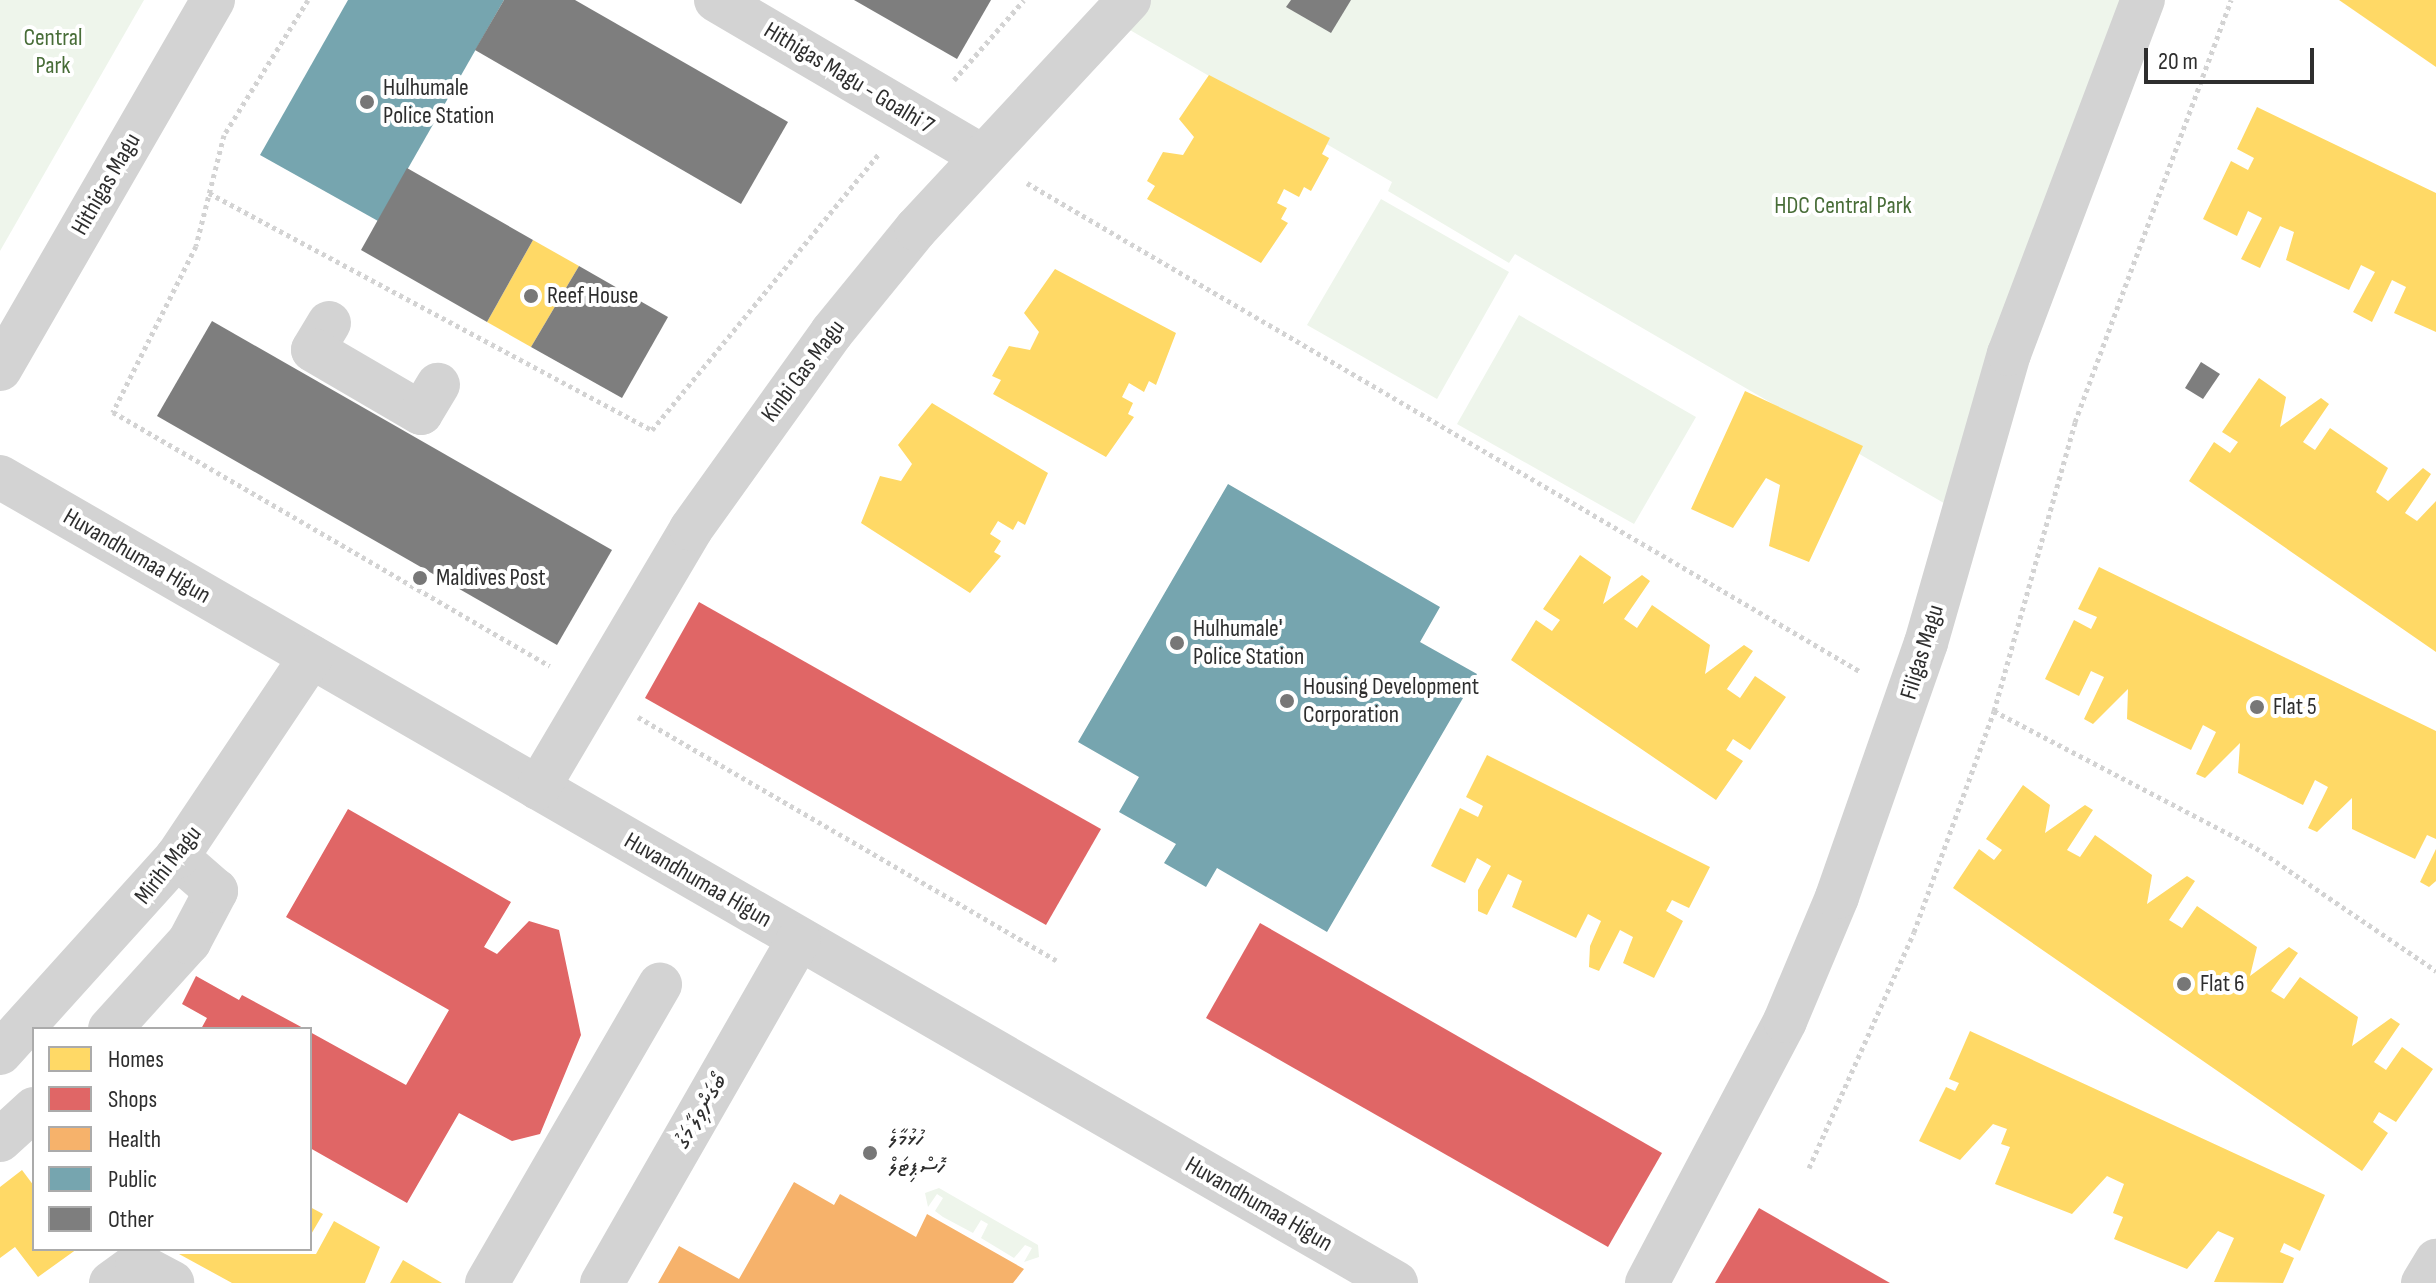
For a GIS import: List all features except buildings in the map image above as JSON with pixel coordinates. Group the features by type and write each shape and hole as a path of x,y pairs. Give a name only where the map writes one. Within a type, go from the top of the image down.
{"street":[{"name":"Hithigas Magu","path":"0,369 213,0"},
{"name":"Hithigas Magu - Goalhi 7","path":"716,0 982,156"},
{"name":"Kinbi Gas Magu","path":"538,788 753,438 982,156 1129,0"},
{"name":"Filigas Magu","path":"1647,1283 1785,1021 1908,699 2009,354 2143,0"},
{"path":"329,323 313,350 421,413 438,385"},
{"name":"Huvandhumaa Higun","path":"0,477 1396,1283"},
{"name":"Mirihi Magu","path":"0,1053 177,857 311,657"},
{"path":"112,1027 189,942 216,891 177,857"},
{"name":"ބޯގަންވިލާ މަގު","path":"602,1283 799,939"},
{"path":"487,1283 660,984"},
{"path":"0,1140 32,1111"},
{"path":"2423,1283 2436,1261"},
{"path":"111,1283 137,1264 172,1283"}],"path":[{"path":"308,0 224,135 196,246 113,412 1056,960"},
{"path":"940,72 954,81 1024,0"},
{"path":"1809,1168 1914,932 1994,711 2075,422 2231,0"},
{"path":"209,193 652,430 882,150"},
{"path":"982,156 1908,699"},
{"path":"1994,711 2256,848 2436,971"}],"green space":[{"name":"Central Park","path":"0,0 144,0 0,251"},
{"name":"HDC Central Park","path":"1129,0 2143,0 1961,513 1515,254 1509,263 1388,191 1392,182 1111,19"},
{"path":"1381,199 1509,272 1437,399 1307,325"},
{"path":"1519,315 1696,417 1634,524 1457,424"},
{"path":"939,1188 1038,1245 1039,1257 1024,1262 1032,1248 1025,1245 1014,1258 981,1238 988,1224 981,1220 973,1233 943,1217 935,1211 943,1198 937,1194 928,1207 925,1193"}],"place":[{"name":"Hulhumale Police Station","path":"367,102"},
{"name":"Reef House","path":"531,296"},
{"name":"Maldives Post","path":"420,578"},
{"name":"Hulhumale' Police Station","path":"1177,643"},
{"name":"Housing Development Corporation","path":"1287,701"},
{"name":"Flat 5","path":"2257,707"},
{"name":"Flat 6","path":"2184,984"},
{"name":"ހުޅުމާލެ ހޮސްޕިޓަލް","path":"870,1153"}]}
